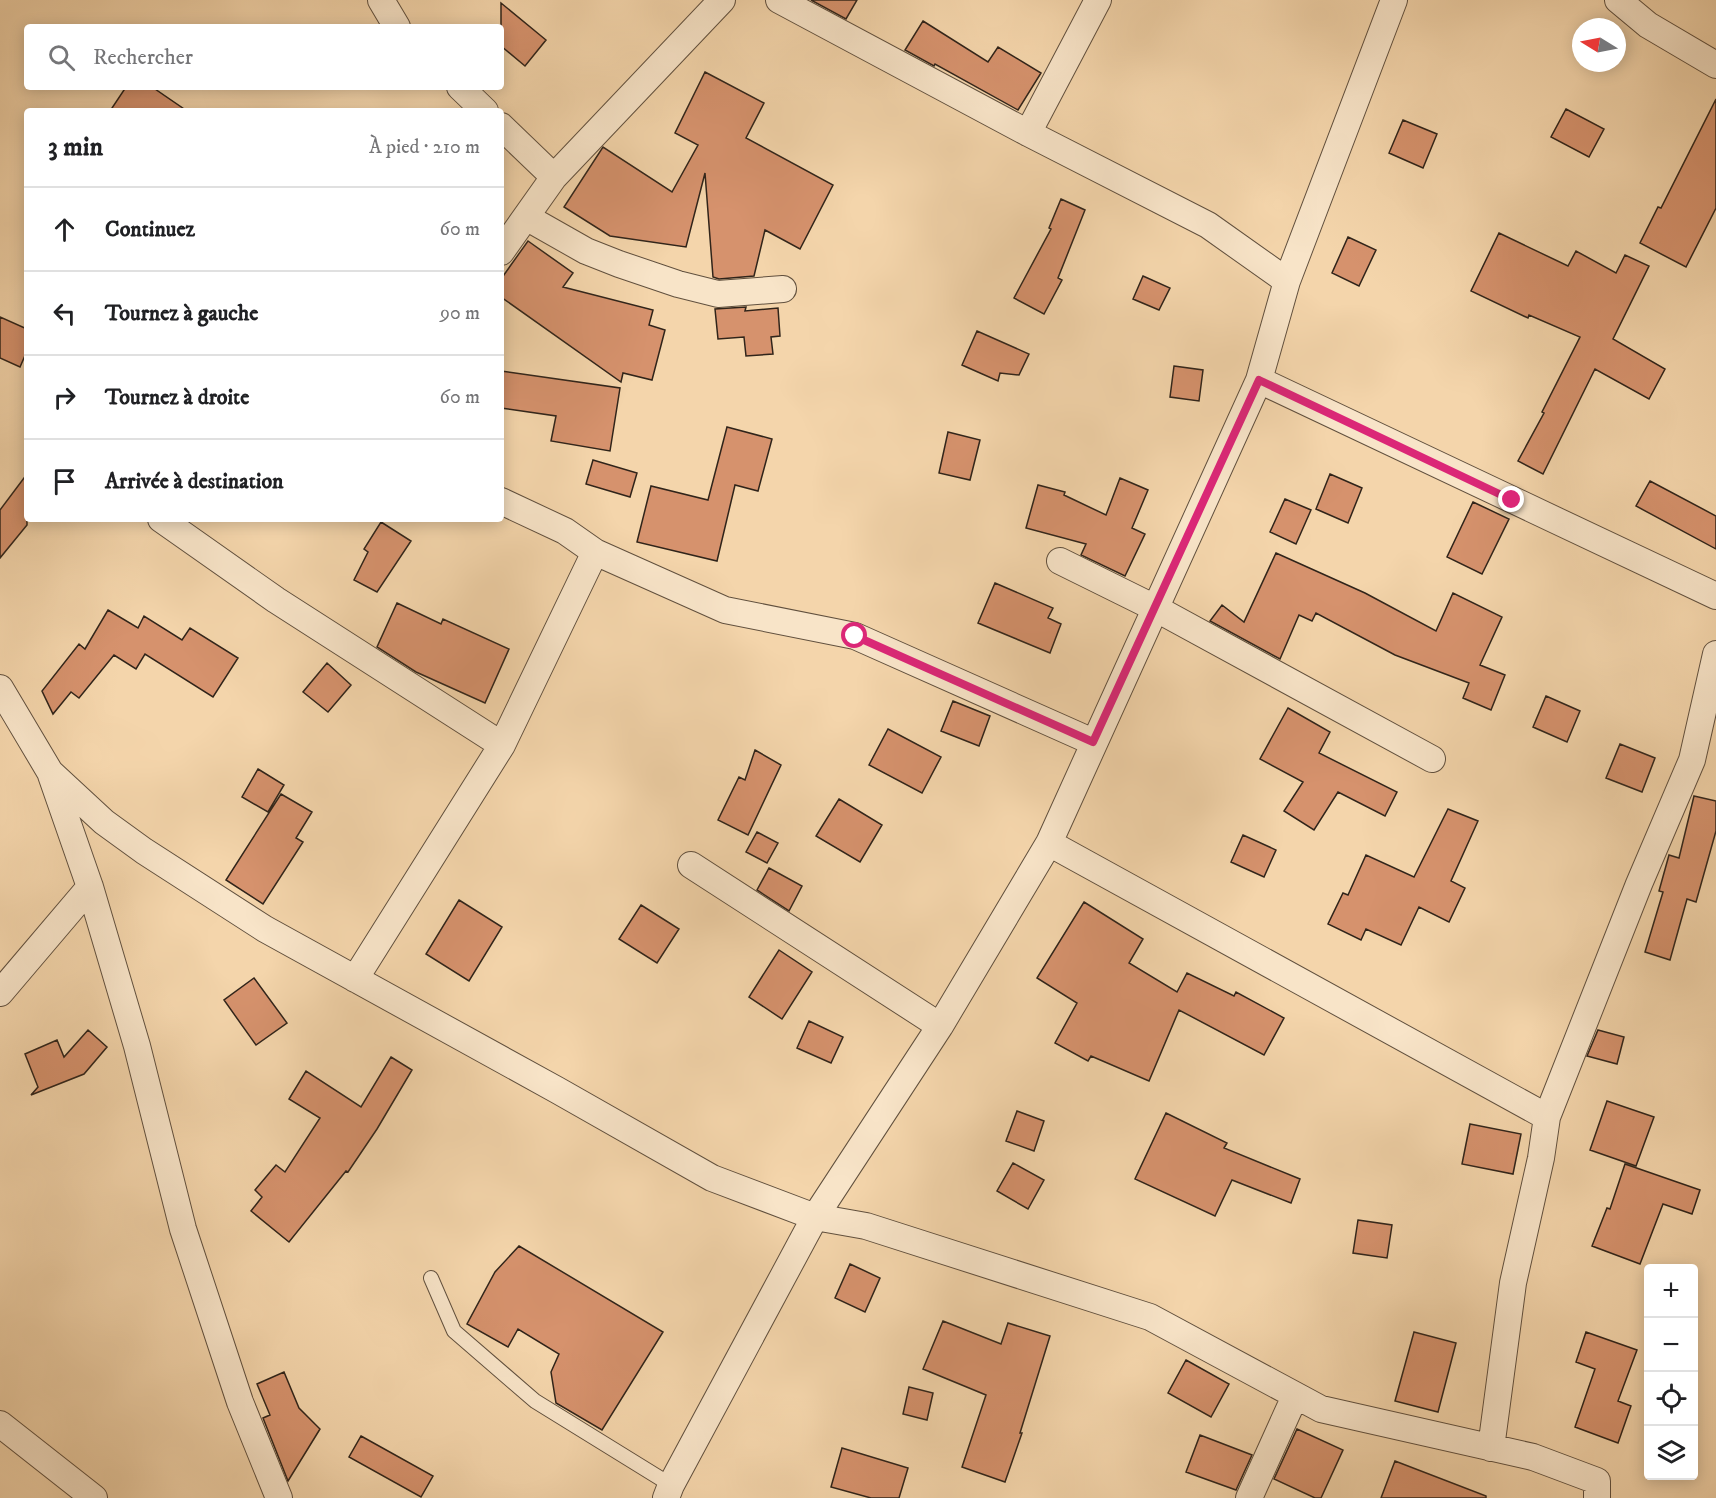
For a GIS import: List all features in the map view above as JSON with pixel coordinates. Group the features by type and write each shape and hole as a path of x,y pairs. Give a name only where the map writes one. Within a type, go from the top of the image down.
{"street":[{"path":"381,0 395,24"},
{"path":"504,248 554,177 722,0"},
{"path":"779,0 1028,133 1208,225 1287,281"},
{"path":"1028,133 1098,0"},
{"path":"669,1491 815,1217 940,1026 1048,843 1259,380 1287,281 1394,0"},
{"path":"1618,0 1648,25 1716,65"},
{"path":"463,90 482,108"},
{"path":"504,129 554,177"},
{"path":"526,217 586,251 678,284 718,294 783,289"},
{"path":"1259,380 1716,597"},
{"path":"504,502 565,531 596,552 725,610 855,636 1093,742"},
{"path":"165,522 276,600 502,745"},
{"path":"355,980 502,745 596,552"},
{"path":"1060,561 1155,608 1431,759"},
{"path":"1491,1448 1513,1283 1547,1117 1634,895 1692,760 1716,654"},
{"path":"0,688 50,772 90,887 137,1046 183,1229 240,1402 279,1498"},
{"path":"50,772 104,822 144,851 265,929 712,1178 815,1217 866,1226 1150,1317 1321,1409 1533,1457 1597,1481 1597,1498"},
{"path":"1048,843 1547,1117"},
{"path":"691,864 940,1026"},
{"path":"0,993 90,887"},
{"path":"1250,1498 1295,1396"},
{"path":"0,1424 94,1498"}],"lane":[{"path":"431,1278 454,1331 535,1401 669,1491"}],"building":[{"path":"811,0 857,0 846,19"},
{"path":"501,3 546,40 525,66 504,48 504,24 501,24"},
{"path":"923,21 988,62 998,47 1041,73 1018,110 905,50"},
{"path":"705,72 764,103 746,138 833,185 800,249 765,230 754,276 719,279 713,277 705,173 686,247 610,236 564,207 603,147 672,192 698,145 675,133"},
{"path":"124,90 156,90 183,108 112,108"},
{"path":"1716,99 1716,208 1686,267 1640,243 1658,207 1661,208"},
{"path":"1566,109 1604,129 1589,157 1551,137"},
{"path":"1403,120 1437,134 1423,168 1389,153"},
{"path":"1061,199 1085,210 1058,278 1062,280 1044,314 1014,298 1051,229 1049,228"},
{"path":"1499,233 1568,266 1576,251 1616,273 1625,255 1649,266 1613,339 1665,369 1649,399 1595,369 1543,474 1518,461 1580,337 1529,315 1528,318 1471,291"},
{"path":"1348,237 1376,250 1359,286 1332,273"},
{"path":"528,241 573,273 563,287 653,310 649,325 665,330 652,380 623,373 621,382 504,299 504,275"},
{"path":"1143,276 1170,288 1159,310 1133,299"},
{"path":"746,307 745,311 778,308 780,336 771,337 773,354 746,356 744,337 718,339 715,309"},
{"path":"0,317 24,328 24,358 20,367 0,358"},
{"path":"977,331 1029,354 1019,375 1000,373 998,381 962,365"},
{"path":"1174,366 1203,370 1199,401 1170,397"},
{"path":"504,371 620,388 610,451 551,441 556,416 504,408"},
{"path":"727,427 772,439 758,491 735,485 717,561 637,542 651,486 708,500"},
{"path":"948,432 980,440 970,480 939,473"},
{"path":"593,460 637,473 630,497 586,484"},
{"path":"1330,474 1362,488 1348,523 1316,509"},
{"path":"24,478 24,522 27,522 27,525 0,558 0,510"},
{"path":"1120,478 1148,490 1132,528 1145,534 1125,576 1081,555 1086,544 1026,528 1038,485 1065,492 1064,495 1106,515"},
{"path":"1650,481 1716,516 1716,549 1636,506"},
{"path":"1285,499 1311,510 1296,544 1270,532"},
{"path":"1473,502 1509,519 1482,574 1447,557"},
{"path":"381,522 411,541 377,592 354,580 368,552 364,549"},
{"path":"1276,553 1365,593 1436,631 1453,593 1502,617 1480,665 1505,675 1491,710 1463,698 1469,683 1395,655 1316,613 1312,621 1299,615 1280,659 1210,621 1222,605 1244,622"},
{"path":"995,583 1053,608 1048,618 1061,624 1050,653 978,623"},
{"path":"397,603 441,624 443,619 509,649 485,703 416,672 377,647"},
{"path":"108,610 138,628 144,616 182,640 190,628 238,658 213,697 145,654 136,669 114,655 79,698 71,692 53,714 42,691 79,644 85,649"},
{"path":"327,663 351,685 328,712 303,692"},
{"path":"1546,696 1580,711 1567,742 1533,727"},
{"path":"953,701 990,716 979,746 941,731"},
{"path":"1288,708 1330,732 1319,753 1397,792 1385,816 1338,792 1314,830 1284,811 1303,782 1260,759"},
{"path":"888,729 941,757 922,793 869,765"},
{"path":"1620,744 1655,758 1642,792 1606,778"},
{"path":"755,750 781,765 748,835 718,820 739,777 745,780"},
{"path":"258,769 284,785 268,812 242,797"},
{"path":"281,794 312,812 296,838 303,842 263,904 226,880"},
{"path":"1694,796 1716,801 1716,831 1696,902 1687,899 1670,960 1645,952 1663,892 1659,891 1669,855 1679,858"},
{"path":"839,799 882,825 860,862 816,836"},
{"path":"1448,809 1478,821 1451,881 1465,888 1449,922 1419,907 1401,945 1366,929 1361,940 1328,924 1343,893 1348,895 1366,855 1414,877"},
{"path":"757,832 778,843 767,863 746,852"},
{"path":"1243,835 1276,850 1264,877 1231,862"},
{"path":"769,868 802,886 789,911 757,890"},
{"path":"459,900 502,927 469,981 426,954"},
{"path":"1084,902 1143,939 1129,963 1177,992 1187,973 1234,996 1236,992 1284,1018 1264,1055 1179,1010 1149,1081 1091,1056 1088,1061 1055,1043 1077,1003 1037,978"},
{"path":"641,905 679,929 657,963 619,939"},
{"path":"779,950 812,972 782,1019 749,997"},
{"path":"254,978 287,1023 256,1045 224,1000"},
{"path":"809,1021 843,1037 831,1063 797,1048"},
{"path":"88,1030 107,1047 84,1074 31,1095 38,1087 25,1054 57,1040 64,1057"},
{"path":"1598,1030 1624,1037 1617,1064 1587,1056"},
{"path":"391,1057 412,1070 348,1172 346,1171 289,1242 251,1211 262,1197 255,1190 276,1165 285,1172 320,1118 289,1099 306,1071 361,1107"},
{"path":"1607,1101 1654,1117 1636,1166 1590,1150"},
{"path":"1017,1111 1044,1121 1034,1151 1006,1141"},
{"path":"1166,1113 1227,1143 1224,1148 1300,1179 1291,1203 1232,1180 1215,1216 1135,1179"},
{"path":"1470,1124 1521,1134 1513,1174 1462,1164"},
{"path":"1013,1163 1044,1180 1028,1209 997,1191"},
{"path":"1625,1164 1700,1190 1692,1214 1663,1204 1640,1264 1592,1246 1607,1208 1610,1209"},
{"path":"1358,1220 1392,1225 1387,1258 1353,1253"},
{"path":"519,1246 663,1332 602,1430 556,1403 551,1372 559,1354 518,1329 508,1347 467,1324 495,1272"},
{"path":"850,1264 880,1278 865,1312 835,1298"},
{"path":"943,1321 1001,1344 1008,1323 1050,1336 1020,1433 1022,1433 1005,1482 962,1467 986,1395 923,1369"},
{"path":"1414,1332 1456,1343 1438,1412 1395,1401"},
{"path":"1586,1332 1637,1350 1618,1401 1631,1406 1618,1443 1575,1427 1595,1369 1576,1362"},
{"path":"1186,1360 1229,1384 1211,1417 1168,1393"},
{"path":"284,1372 299,1408 320,1429 288,1481 263,1418 270,1415 257,1384"},
{"path":"909,1387 933,1393 927,1420 903,1414"},
{"path":"1297,1429 1343,1450 1321,1498 1315,1498 1274,1479"},
{"path":"1200,1435 1252,1455 1236,1490 1186,1472"},
{"path":"361,1436 433,1476 421,1497 349,1457"},
{"path":"842,1448 908,1468 899,1498 871,1498 831,1487"},
{"path":"1395,1461 1486,1496 1486,1498 1381,1498"}],"route":[{"path":"855,636 1093,742 1259,380 1512,500"}]}
